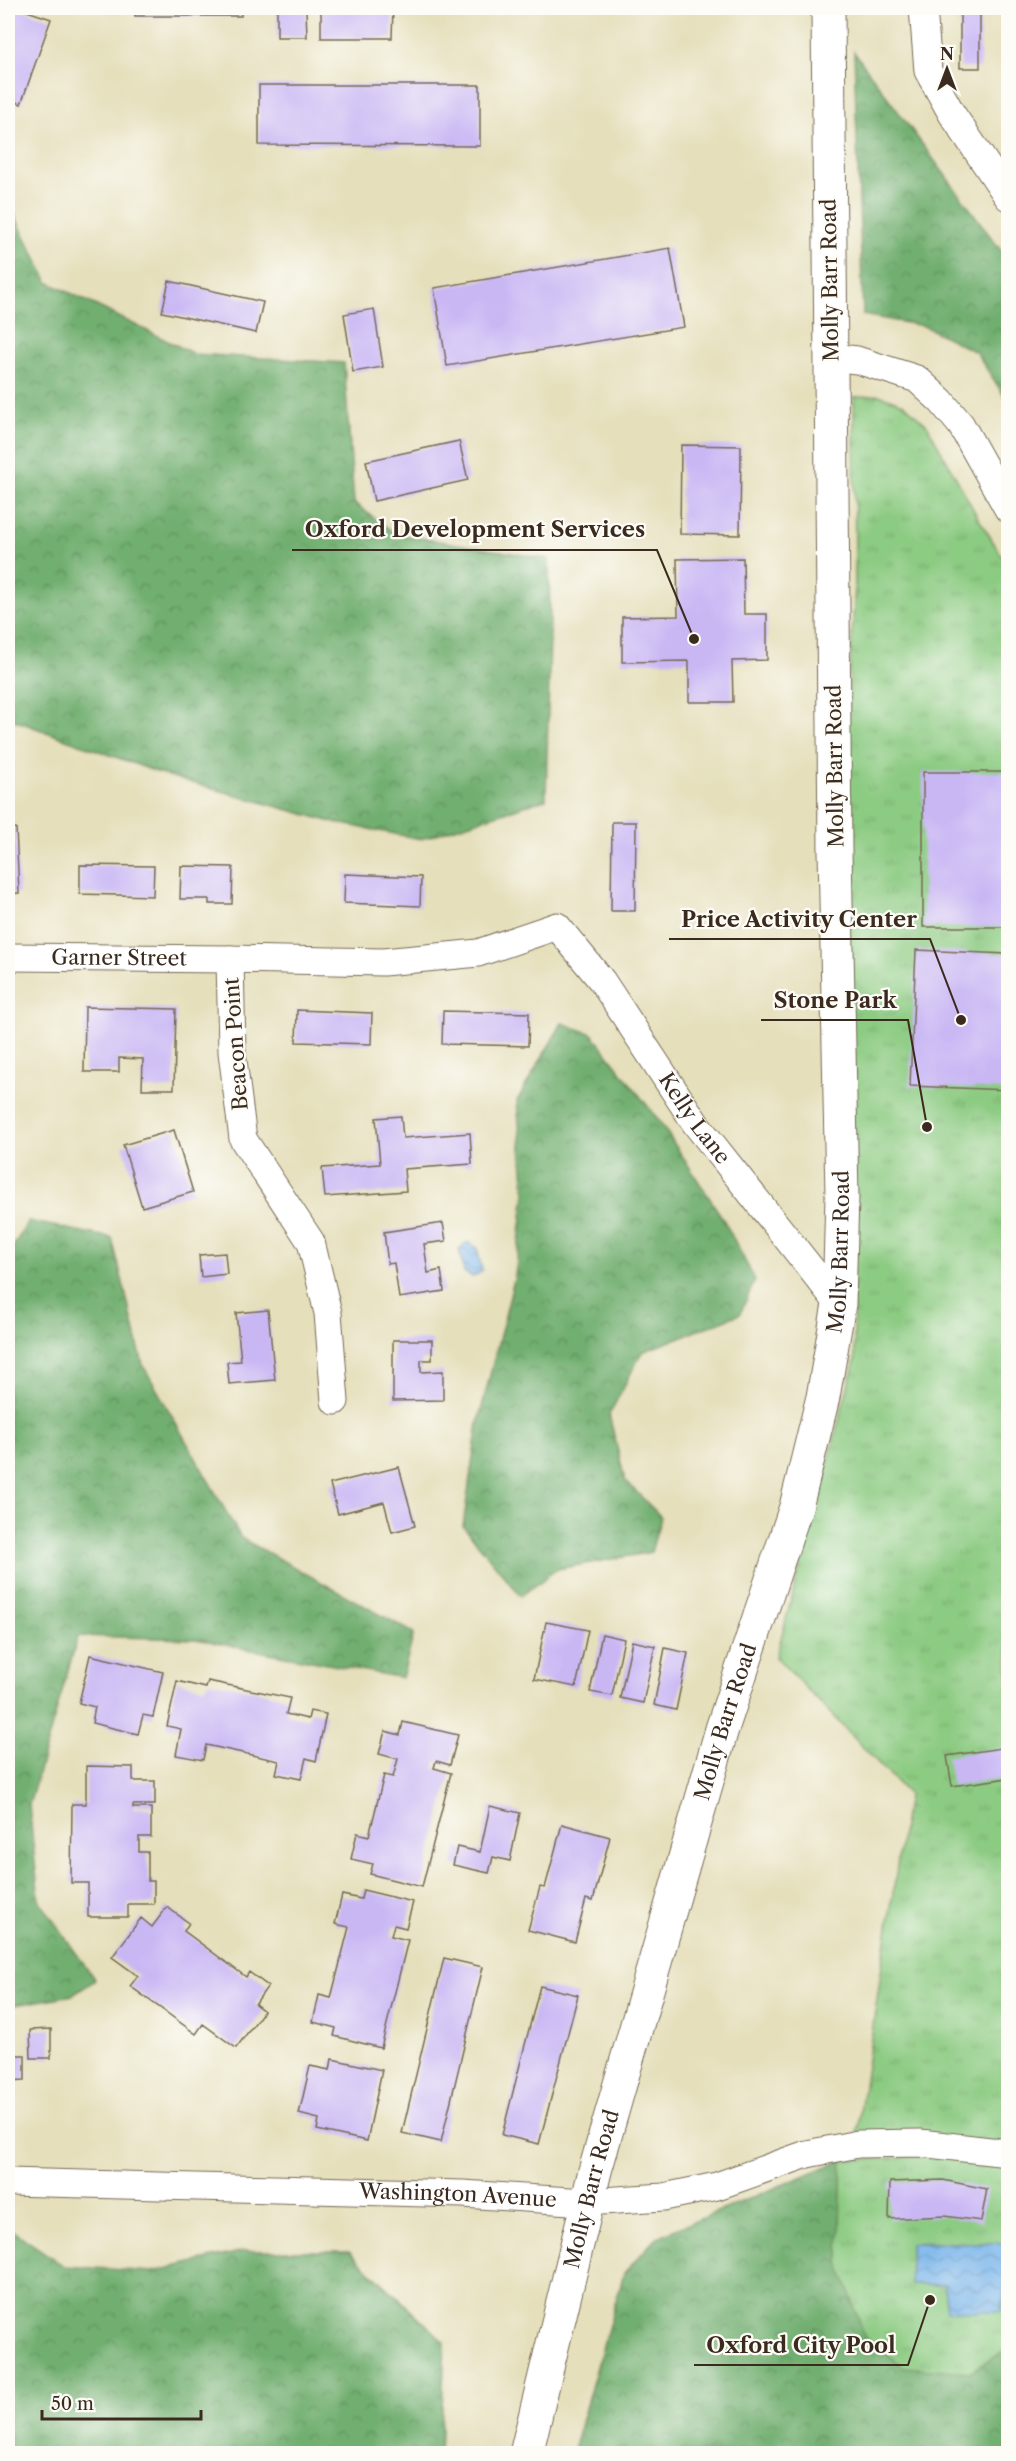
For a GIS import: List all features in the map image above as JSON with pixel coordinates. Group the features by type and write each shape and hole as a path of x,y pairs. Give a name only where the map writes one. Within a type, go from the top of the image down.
{"main road":[{"name":"Molly Barr Road","path":"526,2454 586,2202 722,1730 796,1507 823,1397 839,1304 842,1196 835,850 828,8"}],"street":[{"path":"923,8 928,71 952,114 1008,197"},
{"path":"831,357 865,362 917,379 941,401 961,425 1008,509"},
{"name":"Kelly Lane","path":"556,926 602,981 696,1124 839,1304"},
{"name":"Beacon Point","path":"335,1401 328,1313 311,1242 243,1139 232,1052 230,959 383,962 478,953 556,926"},
{"name":"Garner Street","path":"8,957 230,959"},
{"name":"Washington Avenue","path":"8,2182 463,2193 586,2202 664,2197 717,2186 807,2154 858,2144 920,2143 1008,2153"}],"green space":[{"path":"854,52 1008,260 1008,402 976,352 924,326 863,315"},
{"path":"8,202 48,282 194,354 344,363 354,503 396,534 549,559 550,634 546,799 421,839 332,822 168,776 8,718"},
{"path":"879,395 904,404 927,425 977,516 1008,566 1008,2153 857,2132 908,1794 776,1657 855,1360 836,895 855,587 854,397"},
{"path":"562,1023 592,1034 660,1122 723,1219 755,1280 740,1314 642,1352 609,1415 625,1480 661,1517 651,1552 557,1569 521,1596 463,1526 478,1423 515,1276 525,1192 517,1101"},
{"path":"28,1221 112,1238 143,1365 241,1538 414,1633 402,1678 195,1639 78,1636 29,1805 39,1900 95,1980 73,1995 8,2006 8,1256"},
{"path":"939,2156 1008,2164 1008,2349 970,2372 905,2367 865,2338 839,2262 842,2160"},
{"path":"842,2160 839,2262 970,2372 1008,2349 1008,2453 572,2454 624,2273 657,2237"},
{"path":"8,2227 64,2266 152,2272 244,2251 349,2251 445,2342 440,2453 8,2453"}],"water":[{"path":"468,1242 477,1248 482,1271 473,1277 464,1272 459,1249"},
{"path":"910,2243 1008,2243 1008,2285 1005,2285 1002,2311 947,2311 944,2285 911,2284"}],"building":[{"path":"10,8 18,8 51,19 21,104 8,99 8,14"},
{"path":"135,8 241,8 241,16 135,16"},
{"path":"321,8 393,8 392,38 321,38"},
{"path":"960,8 980,8 980,68 960,68"},
{"path":"277,9 306,9 307,37 277,37"},
{"path":"259,85 480,85 480,146 259,145"},
{"path":"670,248 684,327 447,366 434,288"},
{"path":"169,281 263,302 256,333 162,312"},
{"path":"374,309 383,367 353,372 344,314"},
{"path":"459,441 468,480 374,501 366,461"},
{"path":"681,445 741,446 740,535 680,534"},
{"path":"743,558 744,614 767,614 767,660 732,661 733,702 689,702 689,661 622,662 622,617 678,616 677,559"},
{"path":"923,772 1008,772 1008,927 923,927"},
{"path":"612,822 636,822 635,911 611,911"},
{"path":"16,828 19,893 8,894 8,829"},
{"path":"80,865 154,866 153,896 80,894"},
{"path":"181,866 233,867 232,904 209,904 209,899 180,899"},
{"path":"345,874 421,877 420,906 344,903"},
{"path":"916,950 1008,954 1008,1090 910,1086"},
{"path":"85,1007 176,1009 174,1089 142,1089 143,1059 119,1058 119,1072 84,1072"},
{"path":"297,1010 372,1013 371,1044 296,1042"},
{"path":"443,1011 529,1013 528,1046 442,1044"},
{"path":"401,1116 403,1138 470,1133 472,1164 404,1169 406,1191 325,1197 322,1168 380,1164 376,1118"},
{"path":"174,1130 193,1192 142,1207 123,1145"},
{"path":"443,1223 446,1241 424,1244 428,1273 441,1270 444,1291 399,1298 394,1263 388,1264 384,1232"},
{"path":"225,1253 227,1274 201,1277 199,1255"},
{"path":"268,1310 275,1380 229,1384 227,1362 241,1361 236,1313"},
{"path":"393,1340 432,1340 432,1360 421,1360 421,1372 443,1371 443,1400 393,1401"},
{"path":"399,1467 415,1526 392,1532 384,1502 338,1514 330,1484"},
{"path":"546,1622 588,1630 576,1687 534,1679"},
{"path":"602,1634 624,1639 612,1696 590,1692"},
{"path":"632,1641 655,1646 643,1703 620,1698"},
{"path":"665,1648 688,1653 676,1710 654,1705"},
{"path":"90,1655 163,1672 153,1717 143,1715 138,1734 92,1723 95,1707 79,1703"},
{"path":"177,1681 206,1688 208,1681 290,1698 286,1714 308,1719 310,1711 326,1714 316,1761 306,1758 301,1779 276,1774 279,1761 206,1745 203,1760 176,1755 181,1729 167,1726"},
{"path":"403,1722 458,1735 450,1765 436,1761 434,1768 451,1773 422,1887 370,1874 373,1864 351,1859 357,1833 369,1836 384,1775 393,1777 398,1759 379,1754 385,1731 400,1735"},
{"path":"1008,1747 1008,1778 952,1786 947,1756"},
{"path":"86,1766 133,1767 133,1781 155,1781 155,1805 133,1805 133,1808 151,1808 151,1837 139,1837 139,1852 148,1852 148,1881 154,1881 154,1904 128,1904 128,1917 88,1917 88,1883 71,1883 72,1804 86,1804"},
{"path":"490,1806 520,1813 510,1861 493,1857 489,1873 453,1865 457,1847 480,1852"},
{"path":"562,1824 610,1837 593,1901 586,1899 575,1942 528,1930 540,1887 545,1888"},
{"path":"363,1890 413,1902 406,1928 394,1925 391,1936 408,1940 381,2048 334,2036 336,2028 313,2022 319,1995 331,1998 349,1927 335,1924 342,1895 361,1899"},
{"path":"167,1907 189,1923 184,1931 246,1977 249,1972 268,1986 255,2004 264,2011 236,2048 203,2024 196,2034 130,1986 138,1976 112,1957 141,1918 152,1927"},
{"path":"444,1958 483,1967 441,2142 402,2133"},
{"path":"540,1986 578,1995 539,2144 502,2135"},
{"path":"51,2029 51,2058 31,2058 30,2030"},
{"path":"8,2055 25,2055 25,2080 8,2081"},
{"path":"332,2059 382,2070 367,2141 317,2130 319,2119 299,2114 310,2066 330,2070"},
{"path":"943,2180 987,2189 981,2221 944,2216 889,2219 890,2182"}],"place":[{"name":"Oxford Development Services","path":"694,639"},
{"name":"Price Activity Center","path":"961,1020"},
{"name":"Stone Park","path":"927,1127"},
{"name":"Oxford City Pool","path":"930,2300"}]}
